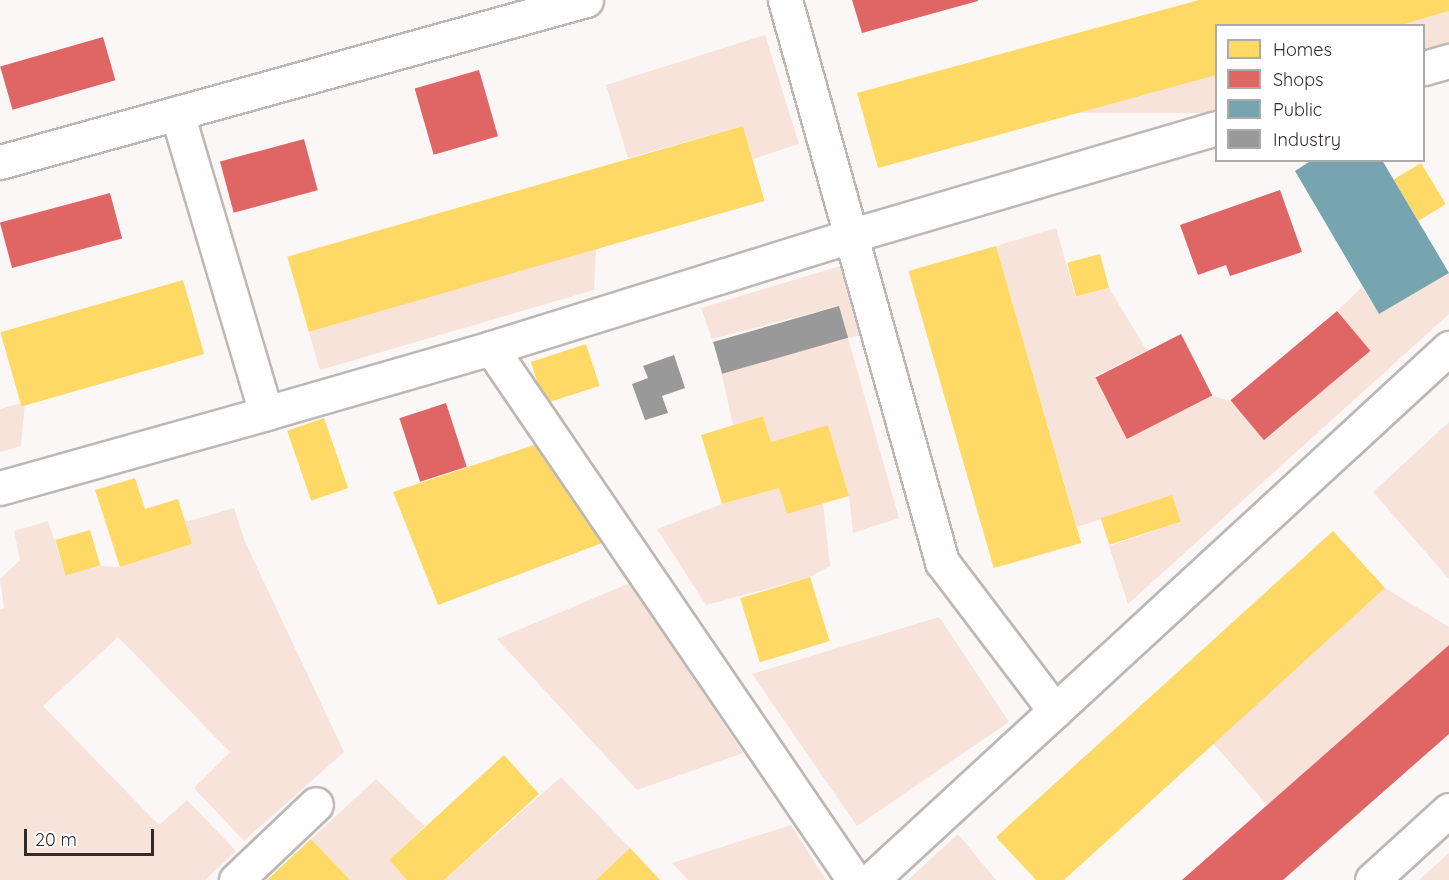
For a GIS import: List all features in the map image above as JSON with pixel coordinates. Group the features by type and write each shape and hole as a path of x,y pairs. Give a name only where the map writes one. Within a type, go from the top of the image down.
{"street":[{"path":"0,162 586,0"},
{"path":"785,0 853,235 942,562 1055,711"},
{"path":"1425,68 1449,61"},
{"path":"177,113 266,413"},
{"path":"0,488 491,348 853,235 1215,129"},
{"path":"491,348 854,880"},
{"path":"871,880 1449,348"},
{"path":"236,880 316,804"},
{"path":"1372,880 1449,810"}],"shaded area":[{"path":"1449,11 1449,47 1425,54 1425,24 1405,24"},
{"path":"765,35 799,144 753,159 743,126 628,158 606,85"},
{"path":"958,75 1215,75 1215,113 958,113"},
{"path":"1056,228 1076,297 1109,288 1147,351 1095,376 1126,438 1212,396 1231,401 1265,440 1370,351 1337,311 1362,287 1379,314 1449,273 1449,314 1128,604 1109,546 1180,522 1171,496 1077,527 996,246"},
{"path":"596,247 594,290 320,370 307,326"},
{"path":"847,264 866,334 848,338 839,306 712,339 701,308"},
{"path":"848,338 899,518 853,533 849,496 828,425 771,442 763,416 733,425 721,371"},
{"path":"25,402 21,446 0,452 0,409"},
{"path":"1449,422 1449,579 1373,492"},
{"path":"779,488 787,514 823,503 830,566 810,577 706,605 657,529 722,504"},
{"path":"234,508 245,542 344,752 244,841 194,788 230,752 118,637 43,706 159,825 187,800 236,851 205,880 0,880 0,609 4,608 0,579 20,560 14,531 48,521 66,575 100,566 120,567 192,544 185,522"},
{"path":"630,583 743,753 637,790 497,639"},
{"path":"1385,588 1449,627 1449,645 1267,805 1213,743"},
{"path":"939,617 1009,722 857,826 752,674"},
{"path":"561,777 630,848 596,880 444,880"},
{"path":"376,779 425,826 389,860 407,880 350,880 311,839"},
{"path":"791,825 826,880 688,880 672,863"},
{"path":"958,834 996,880 908,880"},
{"path":"1449,853 1449,880 1419,880"}],"building: Homes":[{"path":"1199,0 1449,0 1449,11 1405,24 1215,24 1215,75 878,168 857,93"},
{"path":"743,126 764,201 309,332 287,257"},
{"path":"1421,163 1446,204 1418,221 1394,179"},
{"path":"996,246 1081,543 994,568 909,271"},
{"path":"1100,254 1109,288 1076,297 1067,263"},
{"path":"183,280 204,354 22,406 0,332"},
{"path":"586,344 600,386 544,404 531,362"},
{"path":"763,416 771,442 828,425 849,496 787,514 779,488 722,504 701,435"},
{"path":"324,418 348,488 311,501 287,431"},
{"path":"537,444 602,543 438,605 393,492"},
{"path":"135,478 145,509 178,499 192,544 120,567 95,490"},
{"path":"1172,495 1181,522 1109,545 1101,518"},
{"path":"90,530 100,566 66,575 55,540"},
{"path":"1333,531 1385,588 1064,880 1036,880 996,837"},
{"path":"810,577 830,641 760,662 740,598"},
{"path":"504,755 539,794 444,880 407,880 389,860"},
{"path":"311,839 350,880 267,880"},
{"path":"630,848 660,880 596,880"}],"building: Shops":[{"path":"852,0 978,0 978,1 862,33"},
{"path":"103,37 115,80 13,110 0,66"},
{"path":"479,70 498,136 434,155 415,88"},
{"path":"304,139 318,190 234,213 220,162"},
{"path":"1280,190 1302,252 1230,276 1226,265 1198,275 1180,225"},
{"path":"110,193 122,238 12,268 0,222"},
{"path":"1337,311 1370,351 1264,440 1231,400"},
{"path":"1181,334 1212,395 1127,439 1095,378"},
{"path":"446,403 467,467 420,482 399,418"},
{"path":"1449,645 1449,734 1283,880 1182,880"}],"building: Public":[{"path":"1309,162 1383,162 1449,273 1379,314 1295,171"}],"building: Industry":[{"path":"839,306 848,338 722,374 713,342"},
{"path":"674,355 685,388 662,396 668,413 645,420 632,384 648,378 643,366"}]}
